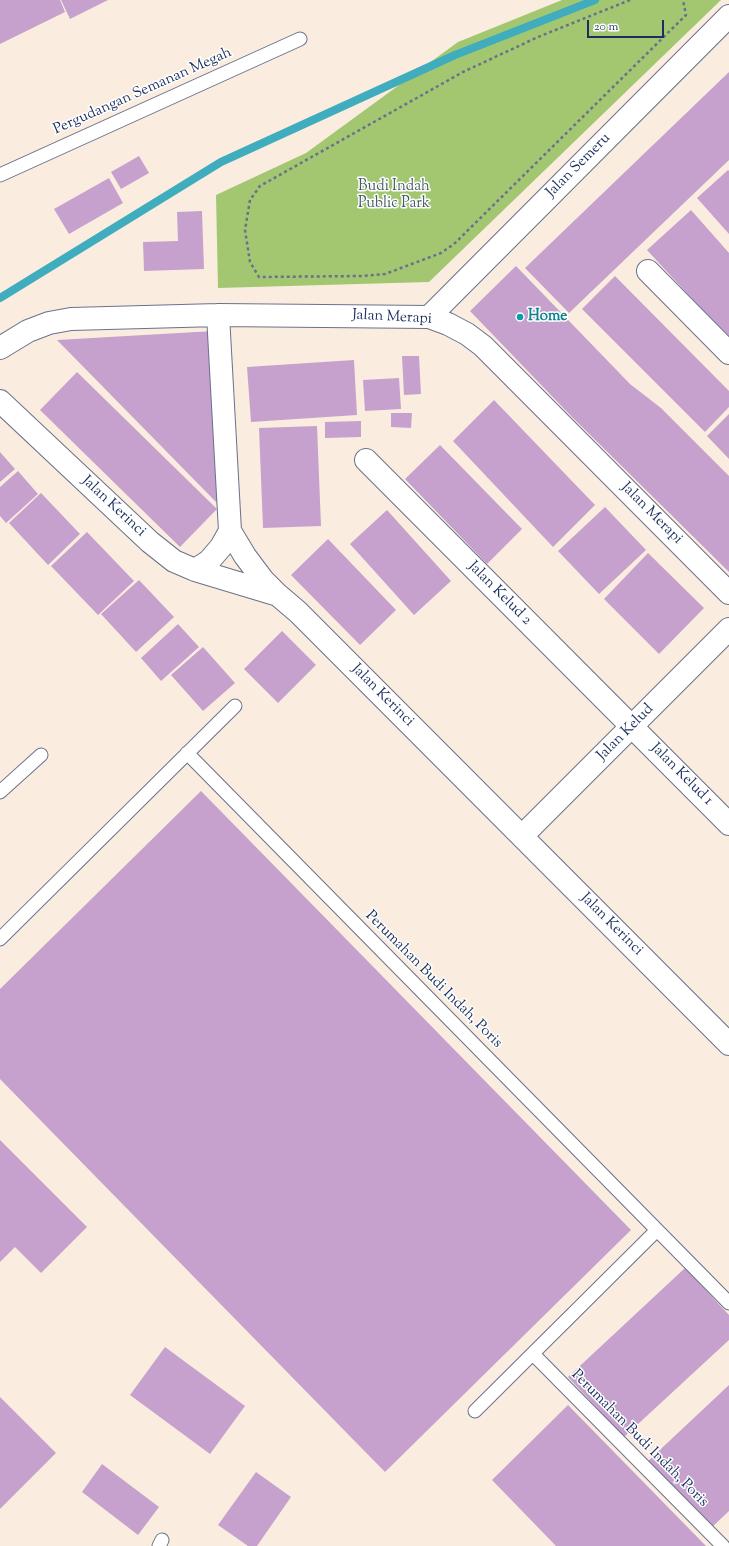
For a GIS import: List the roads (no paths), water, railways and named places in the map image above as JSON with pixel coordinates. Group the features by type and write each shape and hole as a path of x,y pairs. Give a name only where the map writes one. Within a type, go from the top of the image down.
{"street":[{"name":"Jalan Semeru","path":"428,317 729,16"},
{"path":"648,271 729,353"},
{"name":"Jalan Merapi","path":"0,348 28,331 49,323 71,319 218,315 428,317 448,324 467,334 483,346 729,593"},
{"path":"218,315 230,531 245,556 263,580 278,595"},
{"name":"Jalan Kerinci","path":"0,401 150,542 174,561 195,570 278,595 298,612 729,1044"},
{"name":"Jalan Kelud 2","path":"366,460 632,727"},
{"path":"195,570 210,561 221,547 230,531"},
{"name":"Jalan Kelud","path":"522,836 729,630"},
{"name":"Jalan Kelud 1","path":"632,727 729,824"}],"lane":[{"name":"Pergudangan Semanan Megah","path":"0,175 300,39"},
{"path":"0,939 234,706"},
{"name":"Perumahan Budi Indah, Poris","path":"187,753 729,1303"},
{"path":"0,792 40,755"},
{"path":"475,1411 657,1230"},
{"name":"Perumahan Budi Indah, Poris","path":"533,1354 723,1546"}],"waterway":[{"path":"0,298 221,162 455,55 595,0"}],"place":[{"name":"Home","path":"520,317"}],"park label":[{"name":"Budi Indah Public Park","path":"394,196"}]}
